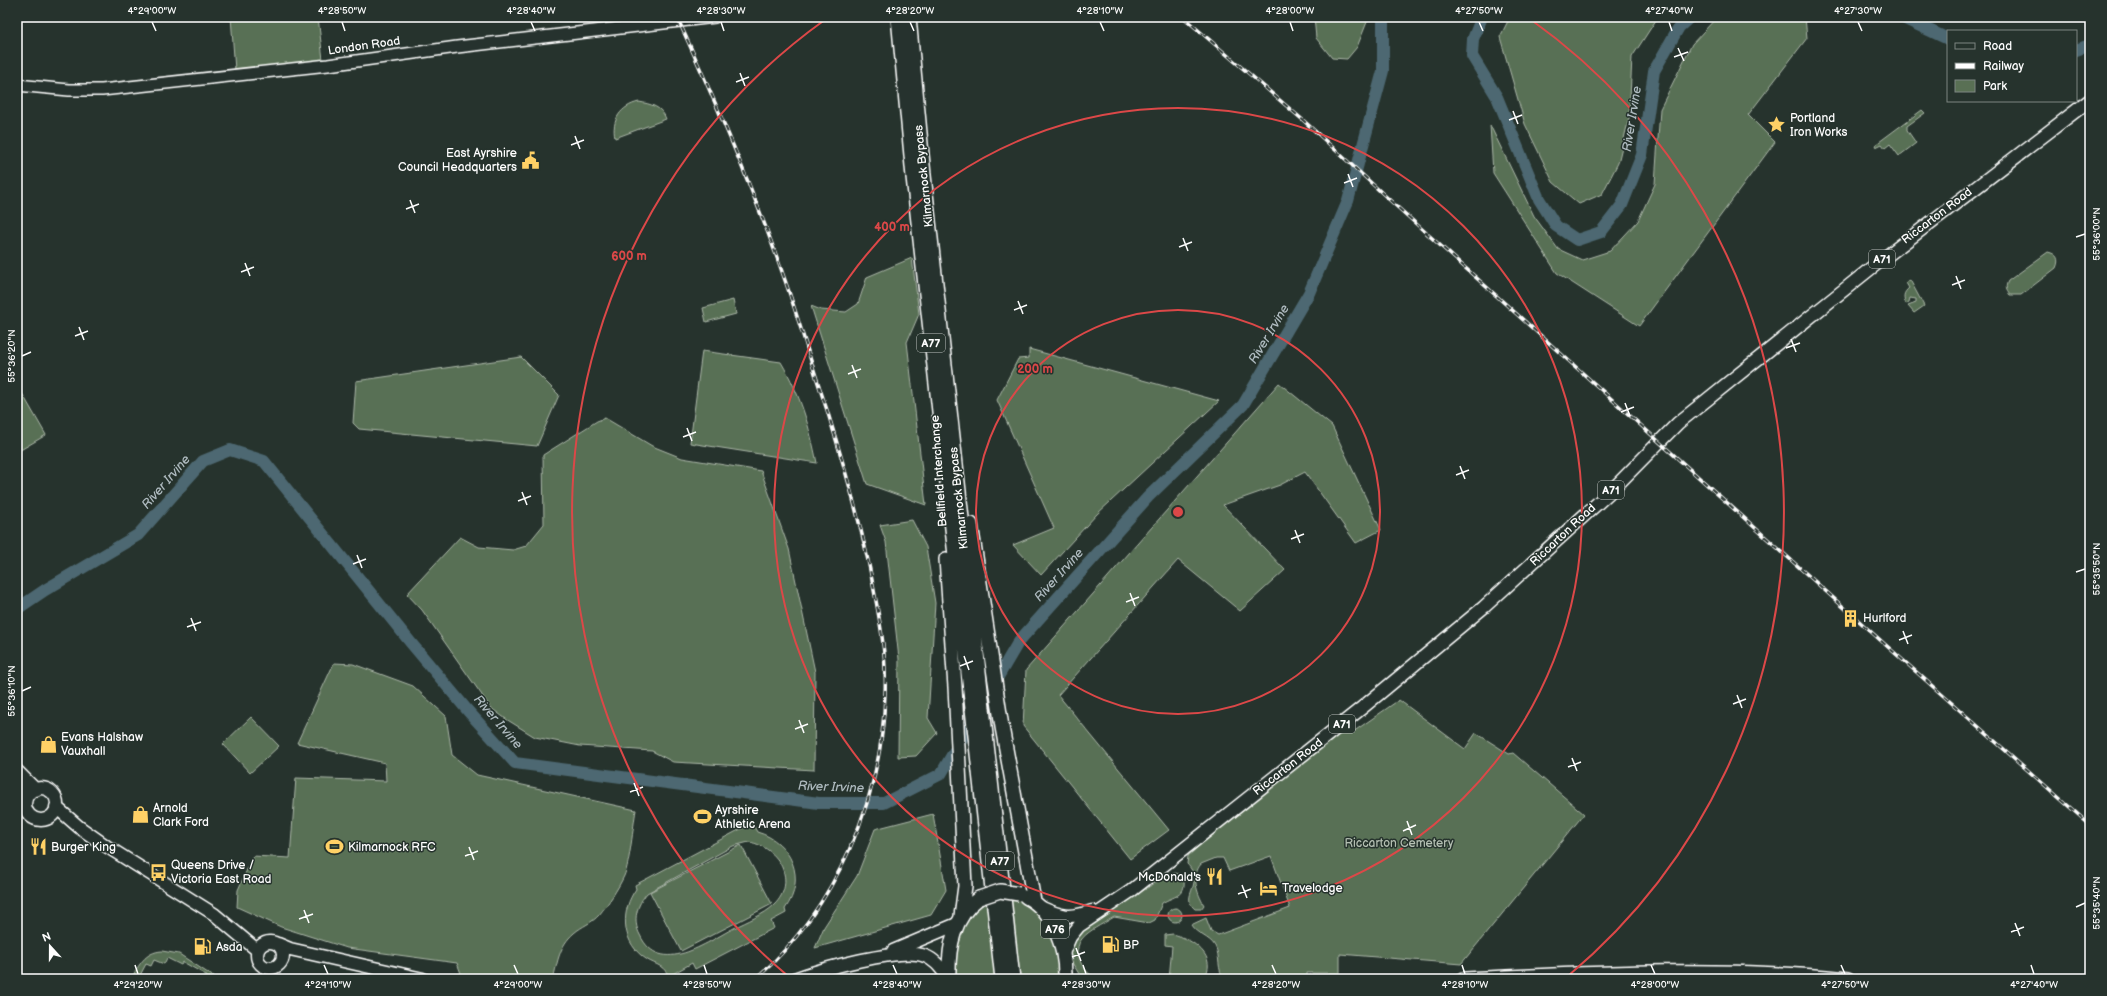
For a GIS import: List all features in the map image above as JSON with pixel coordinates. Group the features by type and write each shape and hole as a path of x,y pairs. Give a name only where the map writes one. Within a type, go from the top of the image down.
{"highway":[{"name":"Kilmarnock Bypass","path":"898,17 913,177 936,336 988,744 1013,979"},
{"name":"Kilmarnock Bypass","path":"909,17 966,668 1002,979"},
{"name":"Bellfield Interchange","path":"936,336 937,457 950,605 965,886 959,920"},
{"name":"A77","path":"936,336 1002,727 1037,904"},
{"path":"949,979 950,949 959,920 970,905 979,898 1000,891 1019,894 1037,904"},
{"name":"A76","path":"1037,904 1055,929 1064,959 1074,979"},
{"name":"A76","path":"1064,959 1065,979"},
{"path":"1463,979 1676,971 1778,973 1848,979"}],"main road":[{"name":"London Road","path":"17,85 69,90 102,90 328,65 457,47 715,17"},
{"name":"Riccarton Road","path":"1037,904 1059,915 1077,916 1107,905 1131,892 1363,707 1478,612 1611,490 1678,423 1870,269 2090,100"},
{"path":"17,771 36,790"},
{"path":"17,777 26,802 26,810 33,818 46,819 79,827"},
{"path":"26,802 29,794 36,790 46,790 52,794 56,801 56,807 53,815 46,819"},
{"path":"56,807 79,827 214,914 236,932 262,946 278,944 312,954 423,979"},
{"name":"Riccarton Road","path":"1064,959 1070,937 1079,926 1107,905"},
{"path":"883,956 959,920"},
{"path":"278,944 283,955 280,962"},
{"path":"262,946 257,958 264,967 272,968 286,959 312,954"},
{"path":"794,979 883,956 909,953 925,955 937,963 949,979"}],"green space":[{"path":"231,17 318,17 323,60 235,70"},
{"path":"1314,17 1369,17 1357,47 1347,59 1332,58 1316,38"},
{"path":"1510,17 1658,17 1632,57 1629,118 1618,163 1602,194 1579,204 1553,182 1525,124 1500,37"},
{"path":"1717,17 1805,17 1807,38 1748,115 1775,142 1639,326 1557,273 1493,173 1490,125 1534,216 1558,249 1582,260 1610,251 1638,221 1655,184 1660,109 1692,44"},
{"path":"639,102 656,107 662,112 666,119 615,138 614,131 616,120 622,110"},
{"path":"1922,110 1925,113 1907,126 1907,130 1916,143 1899,156 1890,144 1885,148 1882,144 1876,147 1875,145"},
{"path":"2048,252 2057,257 2058,262 2056,268 2021,295 2010,295 2006,288 2008,281"},
{"path":"912,258 919,314 907,342 926,505 867,484 811,306 821,310 846,312 858,304 867,277"},
{"path":"1910,280 1924,306 1914,313 1908,306 1916,303 1916,299 1910,298 1909,302 1906,304 1904,297 1909,288 1906,283"},
{"path":"733,300 736,314 706,322 703,308"},
{"path":"1029,349 1219,401 1097,514 1041,575 1013,545 1054,528 997,400 1018,359 1029,358"},
{"path":"702,351 781,362 804,411 817,463 690,443"},
{"path":"521,357 559,395 537,446 359,429 353,423 356,381"},
{"path":"1279,383 1332,426 1381,530 1356,543 1305,472 1280,485 1223,505 1285,570 1240,611 1178,560 1058,695 1169,830 1130,859 1023,726 1026,670"},
{"path":"19,388 46,435 17,452 17,389"},
{"path":"605,418 652,446 682,458 761,471 789,549 815,672 814,770 673,762 652,751 580,746 535,737 491,708 422,610 407,594 460,537 479,547 513,550 526,546 544,524 543,455 597,421"},
{"path":"912,520 926,547 935,603 928,718 937,733 916,756 898,757 899,659 886,542 880,525"},
{"path":"334,663 353,664 413,686 446,716 452,755 477,775 636,810 628,862 622,881 599,915 580,928 565,943 560,954 553,979 495,979 462,976 457,963 347,948 281,927 237,907 238,890 253,856 290,858 296,778 386,781 385,763 297,743"},
{"name":"Riccarton Cemetery","path":"1399,700 1465,749 1476,733 1509,754 1513,753 1584,814 1461,964 1340,954 1340,973 1307,973 1307,977 1225,979 1220,972 1218,955 1215,946 1210,940 1196,931 1191,925 1206,918 1211,931 1218,935 1290,908 1271,856 1229,871 1223,858 1216,858 1201,864 1196,874 1196,884 1197,890 1204,905 1201,909 1195,909 1190,902 1194,879 1192,871 1187,864 1188,856 1234,815 1347,726 1353,732"},
{"path":"251,717 279,746 250,773 223,744"},
{"path":"933,814 946,890 931,915 815,948 824,927 857,876 875,829"},
{"path":"752,823 757,832 769,837 779,844 787,853 795,874 795,886 792,897 785,909 786,913 771,921 774,928 695,969 692,963 669,976 663,968 646,959 635,949 627,933 626,915 631,897 636,889 635,885","holes":["749,842 760,845 776,858 782,867 785,876 781,896 770,909 698,948 684,953 671,955 659,954 649,948 640,935 636,924 638,908 647,893 733,846"]},
{"path":"741,845 772,904 681,951 650,892"},
{"path":"1169,874 1179,874 1184,879 1183,889 1178,895 1162,903 1155,920 1149,923 1114,917 1092,930 1081,940 1078,947 1078,954 1081,963 1088,973 1099,979 1085,979 1081,977 1071,961 1070,950 1080,931"},
{"path":"1009,896 1027,902 1044,918 1049,927 1055,948 1060,979 1018,979"},
{"path":"988,899 998,979 956,979 954,961 956,944 961,926 972,909"},
{"path":"1172,908 1178,908 1182,912 1182,918 1178,922 1172,922 1168,918 1168,912"},
{"path":"1173,934 1188,940 1202,950 1206,956 1208,963 1207,971 1203,979 1169,979 1172,946 1165,945 1165,935"},
{"path":"162,951 179,954 217,979 206,977 206,975 183,962 181,965 167,958 164,964 154,960 151,966 146,964 138,979 131,979 143,960 151,954"}],"waterway":[{"name":"River Irvine","path":"17,609 45,590 138,535 203,461 230,450 264,461 411,643 468,711 515,763 819,803 884,803 941,774 1019,641 1148,497 1243,405 1309,293 1348,201 1383,71 1383,17"},
{"name":"River Irvine","path":"1482,17 1473,39 1472,56 1497,97 1539,199 1556,226 1577,240 1601,232 1622,205 1642,155 1654,71 1679,27 1690,17"},
{"name":"River Irvine","path":"1901,17 1947,39"},
{"name":"River Irvine","path":"2077,50 2090,45"}],"railway":[{"path":"677,17 749,184 792,301 847,475 869,563 884,653 885,694 882,734 875,774 864,812 849,850 831,885 809,919 784,950 756,979"},
{"path":"1183,17 1304,121 1394,204 1888,647 2090,825"}],"place":[{"name":"Portland Iron Works","path":"1777,125"},
{"name":"East Ayrshire Council Headquarters","path":"530,160"},
{"name":"Hurlford","path":"1850,618"},
{"name":"Evans Halshaw Vauxhall","path":"48,744"},
{"name":"Arnold Clark Ford","path":"140,815"},
{"name":"Ayrshire Athletic Arena","path":"702,817"},
{"name":"Burger King","path":"38,847"},
{"name":"Kilmarnock RFC","path":"335,847"},
{"name":"Queens Drive / Victoria East Road","path":"158,872"},
{"name":"McDonald's","path":"1214,877"},
{"name":"Travelodge","path":"1269,888"},
{"name":"BP","path":"1110,945"},
{"name":"Asda","path":"203,947"}]}
